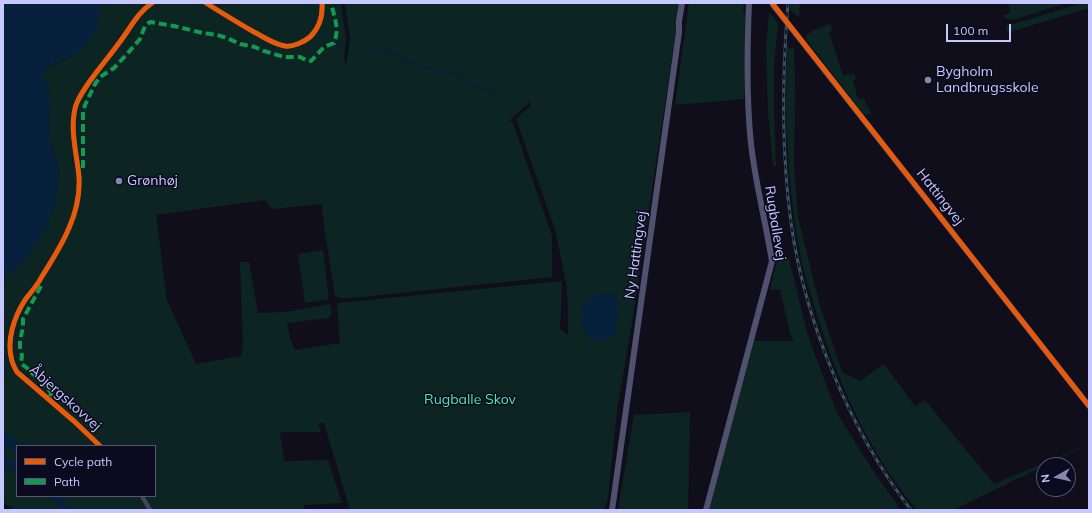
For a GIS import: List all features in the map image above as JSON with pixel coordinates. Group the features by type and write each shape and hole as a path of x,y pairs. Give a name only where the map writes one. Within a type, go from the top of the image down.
{"street":[{"name":"Åbjergskovvej","path":"99,445 75,422 17,372 12,363 10,353 11,339 16,318 25,300 40,280 56,254 69,228 75,210 79,191 74,130 74,114 77,104 89,83 138,16 152,3"},
{"path":"206,3 274,43 286,46 298,44 307,40 315,32 321,20 323,10 322,3"},
{"name":"Ny Hattingvej","path":"612,510 682,3"},
{"path":"679,32 686,3"},
{"name":"Rugballevej","path":"706,510 772,261 751,145 747,80 749,3"},
{"name":"Hattingvej","path":"772,4 1089,406"},
{"path":"143,497 150,510"}],"green space":[{"name":"Rugballe Skov","path":"101,3 341,3 346,39 344,59 346,65 350,39 345,3 680,3 632,323 617,411 608,497 605,510 350,510 324,423 318,423 321,432 280,432 284,461 328,460 342,503 304,505 304,510 72,510 61,497 156,497 156,445 20,445 9,434 3,432 3,276 17,269 24,262 44,231 55,203 59,177 56,158 50,141 48,87 43,79 43,73 47,68 71,56","holes":["530,102 531,105 516,119 555,229 566,283 568,335 560,329 562,281 337,303 340,343 295,350 290,338 287,323 329,318 332,313 330,304 285,312 258,313 249,262 240,262 243,344 241,356 196,364 167,300 156,215 265,200 272,209 322,204 335,296 343,299 552,277 552,236 513,123 509,121"]},
{"path":"689,3 744,3 744,99 675,105"},
{"path":"790,3 800,3 799,18 790,10"},
{"path":"1009,3 1067,3 1010,20 1002,16 1010,13"},
{"path":"1083,3 1089,3 1089,8 1007,33 1006,26"},
{"path":"769,12 778,22 774,66 776,166 773,166 768,111 766,48"},
{"path":"831,24 832,31 829,32 843,76 854,73 856,79 853,81 858,99 863,98 872,114 864,115 805,38 813,30"},
{"path":"787,47 794,49 794,162 798,217 820,306 842,372 860,381 884,364 915,406 925,400 994,484 1036,466 1036,470 953,510 917,510 899,488 883,464 856,414 833,362 815,308 800,255 792,200 789,165 786,87"},
{"path":"323,250 329,299 305,303 298,254"},
{"path":"789,259 808,336 837,413 874,472 901,510 709,510 754,341 794,341 790,333 780,289 770,290 777,260"},
{"path":"690,412 688,510 618,510 634,415"},
{"path":"3,442 16,455 16,463 7,458 3,458"},
{"path":"1089,444 1062,457 1058,457"},
{"path":"3,459 6,466 16,472 16,497 51,497 63,510 16,510 3,503"}],"water":[{"path":"3,3 101,3 96,31 87,45 71,56 47,67 43,73 43,79 51,96 49,119 50,141 56,158 59,177 55,203 44,231 24,262 17,269 3,276"},
{"path":"597,294 615,295 620,302 615,335 607,340 600,341 589,336 582,326 581,319 581,313 585,301"},
{"path":"3,432 9,434 20,445 16,445 16,455 3,442"},
{"path":"4,457 16,463 16,472 6,465"},
{"path":"51,497 61,497 72,510 63,510"}],"waterway":[{"path":"304,3 314,24"},
{"path":"324,34 333,41"},
{"path":"337,42 338,44 341,43"},
{"path":"372,52 384,49 416,65 432,70 459,74 476,87 495,93 503,103"}],"railway":[{"path":"788,3 784,85 785,168 791,223 798,261 807,298 833,374 868,446 911,510"}],"marked path":[{"path":"83,168 83,112 85,105 100,77 114,68 128,53 140,39 145,26 150,22 217,35 240,44 255,47 284,57 300,57 311,61 324,47 334,43 336,38 335,18 331,3"},
{"path":"41,286 23,319 20,341 22,356 21,363 49,390 51,393 50,401"}],"cycle path":[{"path":"99,445 75,422 17,372 12,362 10,345 12,329 17,314 25,300 38,284 60,247 76,210 79,184 73,132 76,105 84,90 134,22 152,3"},
{"path":"206,3 276,44 285,46 295,45 310,37 320,21 322,3"},
{"path":"772,3 1089,406"}],"place":[{"name":"Bygholm Landbrugsskole","path":"928,80"},
{"name":"Grønhøj","path":"119,181"}]}
